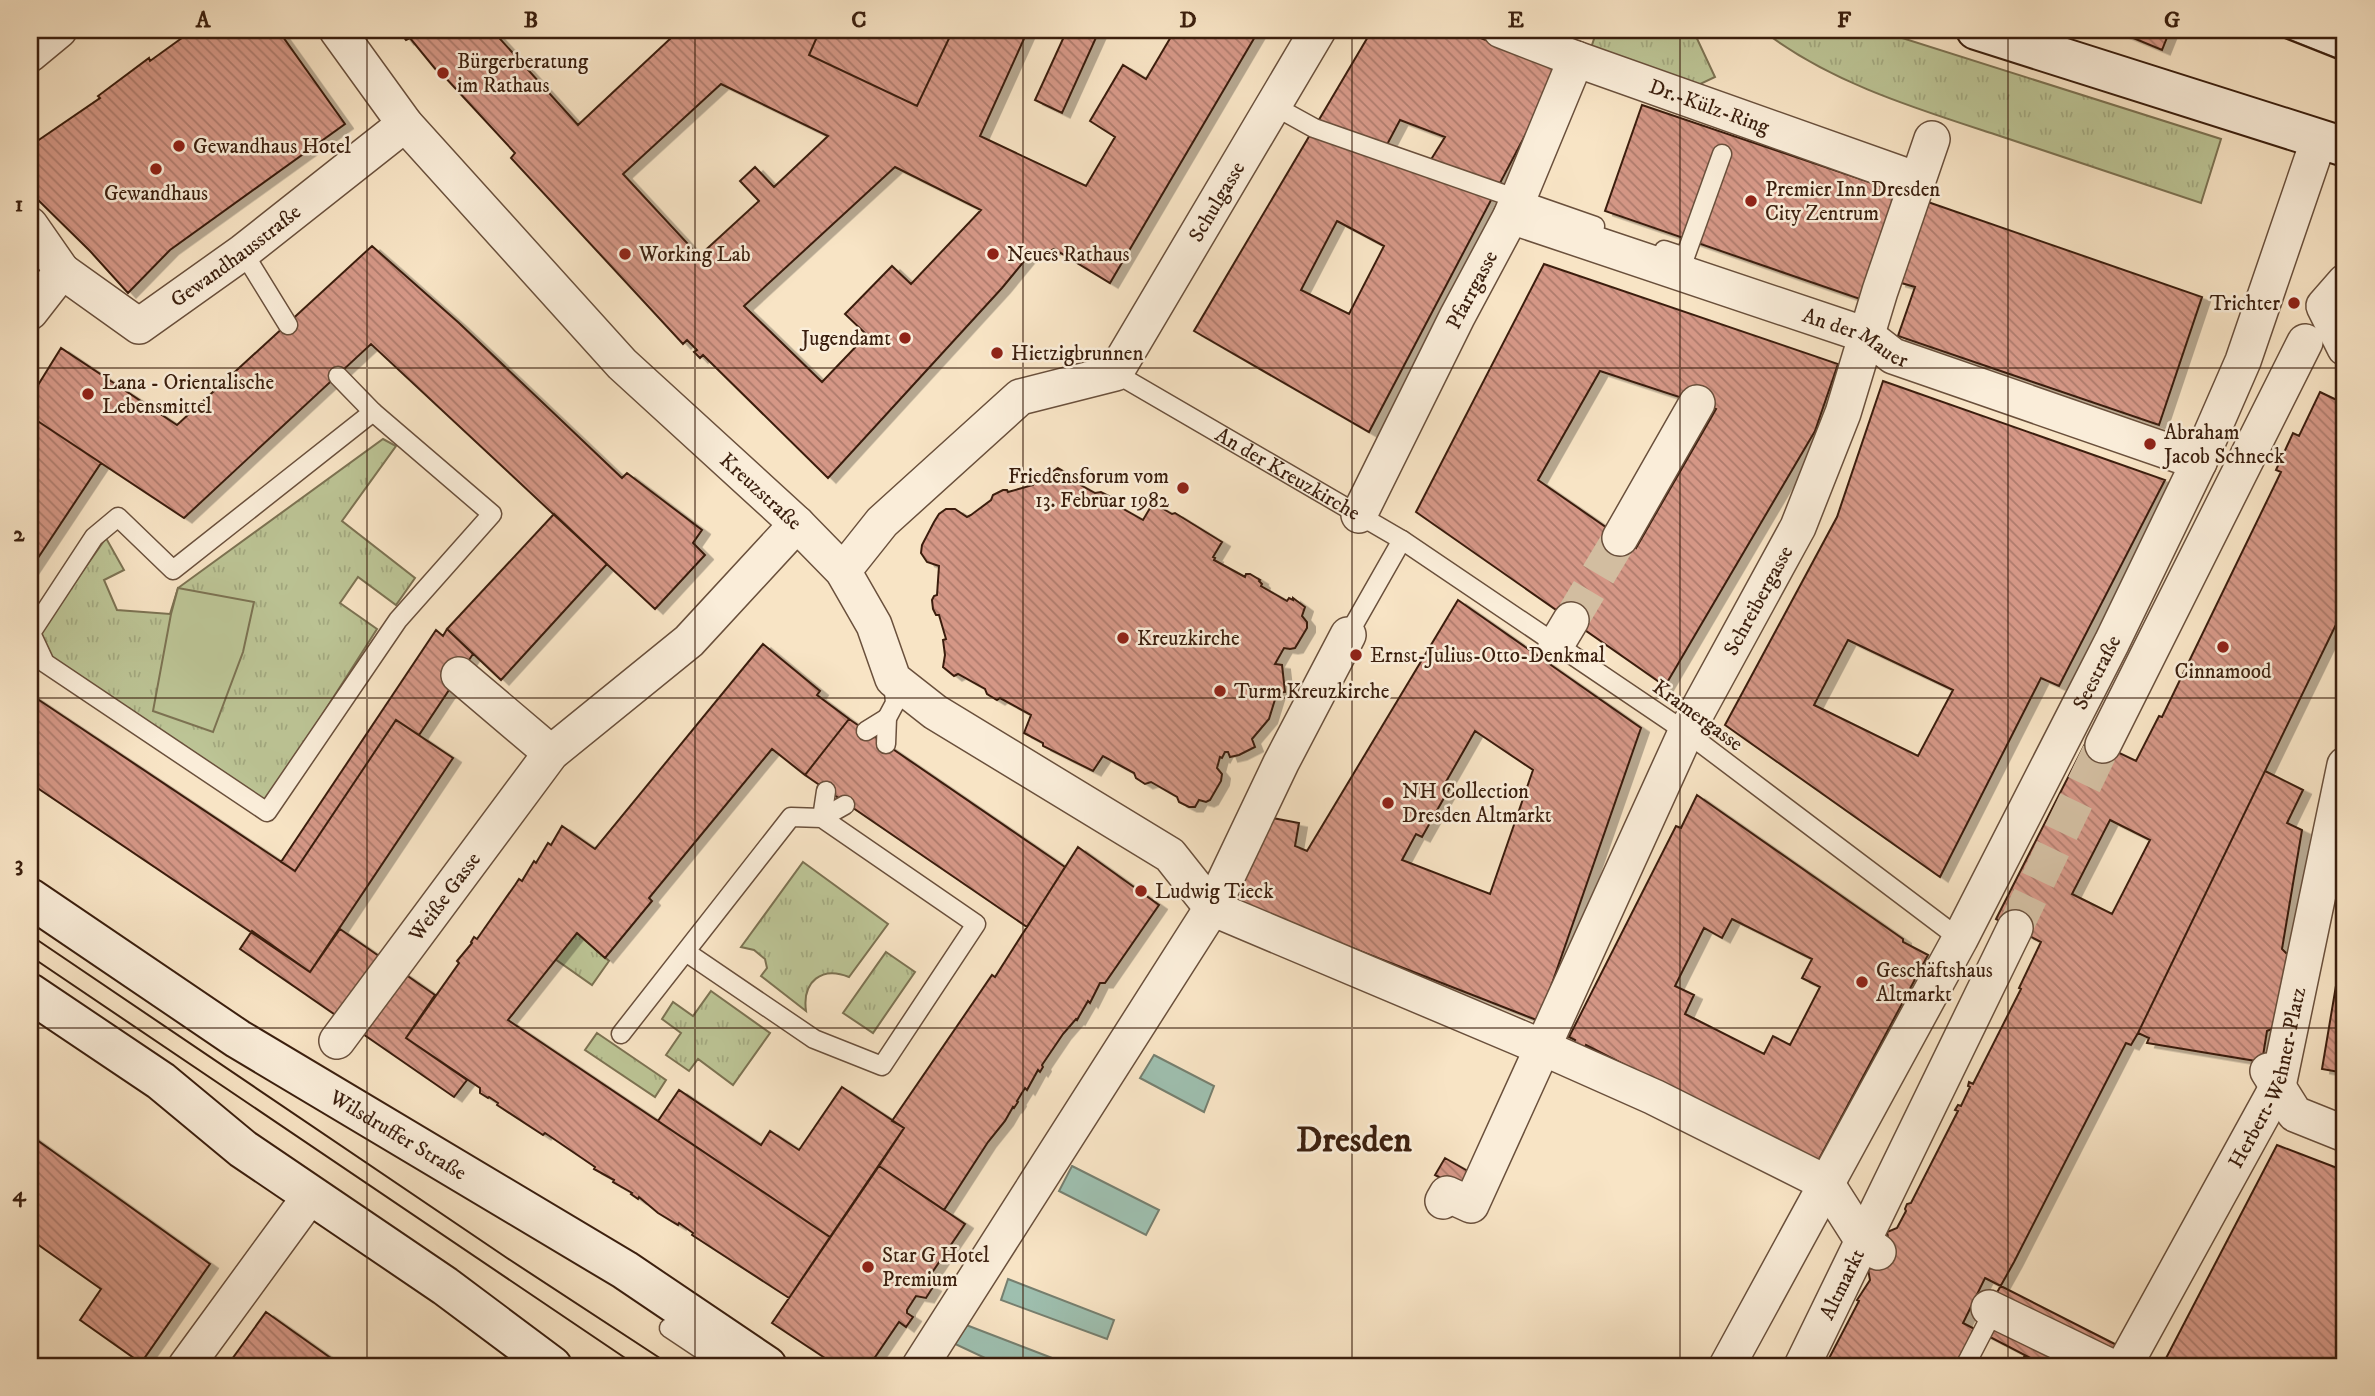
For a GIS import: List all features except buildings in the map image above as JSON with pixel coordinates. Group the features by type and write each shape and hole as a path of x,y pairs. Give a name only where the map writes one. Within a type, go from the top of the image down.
{"street":[{"path":"30,54 59,30"},
{"name":"Kreuzstraße","path":"337,30 405,124 622,363 797,524 843,571 874,625 893,679"},
{"name":"Schulgasse","path":"1115,373 1318,30"},
{"name":"Dr.-Külz-Ring","path":"1501,30 1917,180"},
{"path":"1976,30 2332,143"},
{"name":"Pfarrgasse","path":"1359,515 1457,317 1511,216 1576,59"},
{"name":"Gewandhausstraße","path":"30,225 62,271 139,326 243,251 405,124"},
{"name":"Schreibergasse","path":"1441,1205 1447,1194 1471,1205 1686,732 1798,527 1843,413 1866,335 1932,139"},
{"name":"Seestraße","path":"1727,1366 1960,939 2112,642 2199,462 2332,143"},
{"name":"An der Mauer","path":"1511,216 1866,335 1894,356 2199,462"},
{"path":"30,312 62,271"},
{"path":"2345,282 2324,306 2345,348"},
{"path":"2272,329 2345,357"},
{"name":"Seestraße","path":"2103,746 2305,342"},
{"path":"843,571 882,522 1020,397 1115,373"},
{"path":"1620,538 1697,403"},
{"name":"Weiße Gasse","path":"337,1041 551,753 689,641 797,524"},
{"path":"920,1366 1212,908 1281,763 1348,635"},
{"path":"460,675 551,753"},
{"path":"893,679 935,712 1170,855 1212,908 1654,1097 1826,1183 1871,1247"},
{"name":"Herbert-Wehner-Platz","path":"2124,1366 2270,1074 2345,765"},
{"name":"Wilsdruffer Straße","path":"30,898 238,1039 625,1270 767,1366"},
{"path":"1871,1247 2015,928"},
{"path":"30,993 161,1081 243,1149 445,1286 552,1366"},
{"path":"2270,1074 2295,1114 2345,1134"},
{"path":"186,1366 311,1195"},
{"name":"Altmarkt","path":"1802,1366 1871,1247"},
{"path":"1991,1309 2109,1366"}],"lane":[{"path":"2292,30 2345,51"},
{"path":"1274,106 1314,128 1685,257 1722,154"},
{"path":"243,251 288,325"},
{"name":"An der Kreuzkirche","path":"1115,373 1402,540"},
{"path":"338,376 373,412 492,514 398,620 267,812 45,663 31,633 94,537 118,517 173,570 373,412"},
{"path":"1348,635 1402,540"},
{"name":"Kramergasse","path":"1402,540 1564,632 1686,732 1960,939"},
{"path":"886,744 887,718 895,703 893,679"},
{"path":"866,731 887,718"},
{"path":"822,818 826,791"},
{"path":"621,1034 790,817 822,818 845,805"},
{"path":"686,953 814,1039 882,1066 976,924 822,818"},
{"path":"1965,1366 1991,1309"},
{"path":"668,1328 726,1366"}],"green space":[{"path":"1597,30 1693,30 1715,77 1694,87 1591,48"},
{"path":"1762,30 1877,30 2221,139 2201,203 1873,92 1815,65"},
{"path":"383,439 396,446 342,521 415,578 396,605 358,577 340,603 377,629 266,803 52,659 40,632 106,538 124,570 104,580 117,610 170,614 178,588"},
{"path":"178,588 254,602 243,652 213,732 153,711"},
{"path":"803,862 888,924 849,977 830,973 822,975 811,984 807,991 806,1011 761,976 767,968 765,959 754,950 741,947"},
{"path":"577,933 609,961 592,985 555,959"},
{"path":"886,952 915,972 873,1033 843,1013"},
{"path":"711,991 770,1033 733,1085 698,1059 689,1071 666,1055 681,1033 662,1019 673,1002 693,1016"},
{"path":"597,1033 666,1080 655,1097 585,1050"}],"shaded area":[{"path":"1154,1055 1214,1086 1204,1112 1140,1078"},
{"path":"1072,1166 1159,1210 1146,1235 1059,1191"},
{"path":"1008,1279 1114,1320 1107,1339 1001,1300"},
{"path":"961,1323 1073,1366 1002,1366 953,1343"}],"tunnel":[{"path":"1571,620 1620,538"},
{"path":"2015,928 2103,745"}],"tram line":[{"path":"2264,30 2345,62"},
{"path":"2317,30 2345,41"},
{"path":"30,935 507,1258 672,1366"},
{"path":"30,956 637,1366"}],"place":[{"name":"Bürgerberatung im Rathaus","path":"443,73"},
{"name":"Gewandhaus Hotel","path":"179,146"},
{"name":"Gewandhaus","path":"156,169"},
{"name":"Premier Inn Dresden City Zentrum","path":"1751,201"},
{"name":"Working Lab","path":"625,254"},
{"name":"Neues Rathaus","path":"993,254"},
{"name":"Trichter","path":"2294,303"},
{"name":"Jugendamt","path":"905,338"},
{"name":"Hietzigbrunnen","path":"997,353"},
{"name":"Lana - Orientalische Lebensmittel","path":"88,394"},
{"name":"Abraham Jacob Schneck","path":"2150,444"},
{"name":"Friedensforum vom 13. Februar 1982","path":"1183,488"},
{"name":"Kreuzkirche","path":"1123,638"},
{"name":"Cinnamood","path":"2223,647"},
{"name":"Ernst-Julius-Otto-Denkmal","path":"1356,655"},
{"name":"Turm Kreuzkirche","path":"1220,691"},
{"name":"NH Collection Dresden Altmarkt","path":"1388,803"},
{"name":"Ludwig Tieck","path":"1141,891"},
{"name":"Geschäftshaus Altmarkt","path":"1862,982"},
{"name":"Star G Hotel Premium","path":"868,1267"}],"district":[{"name":"Dresden","path":"1354,1139"}]}
